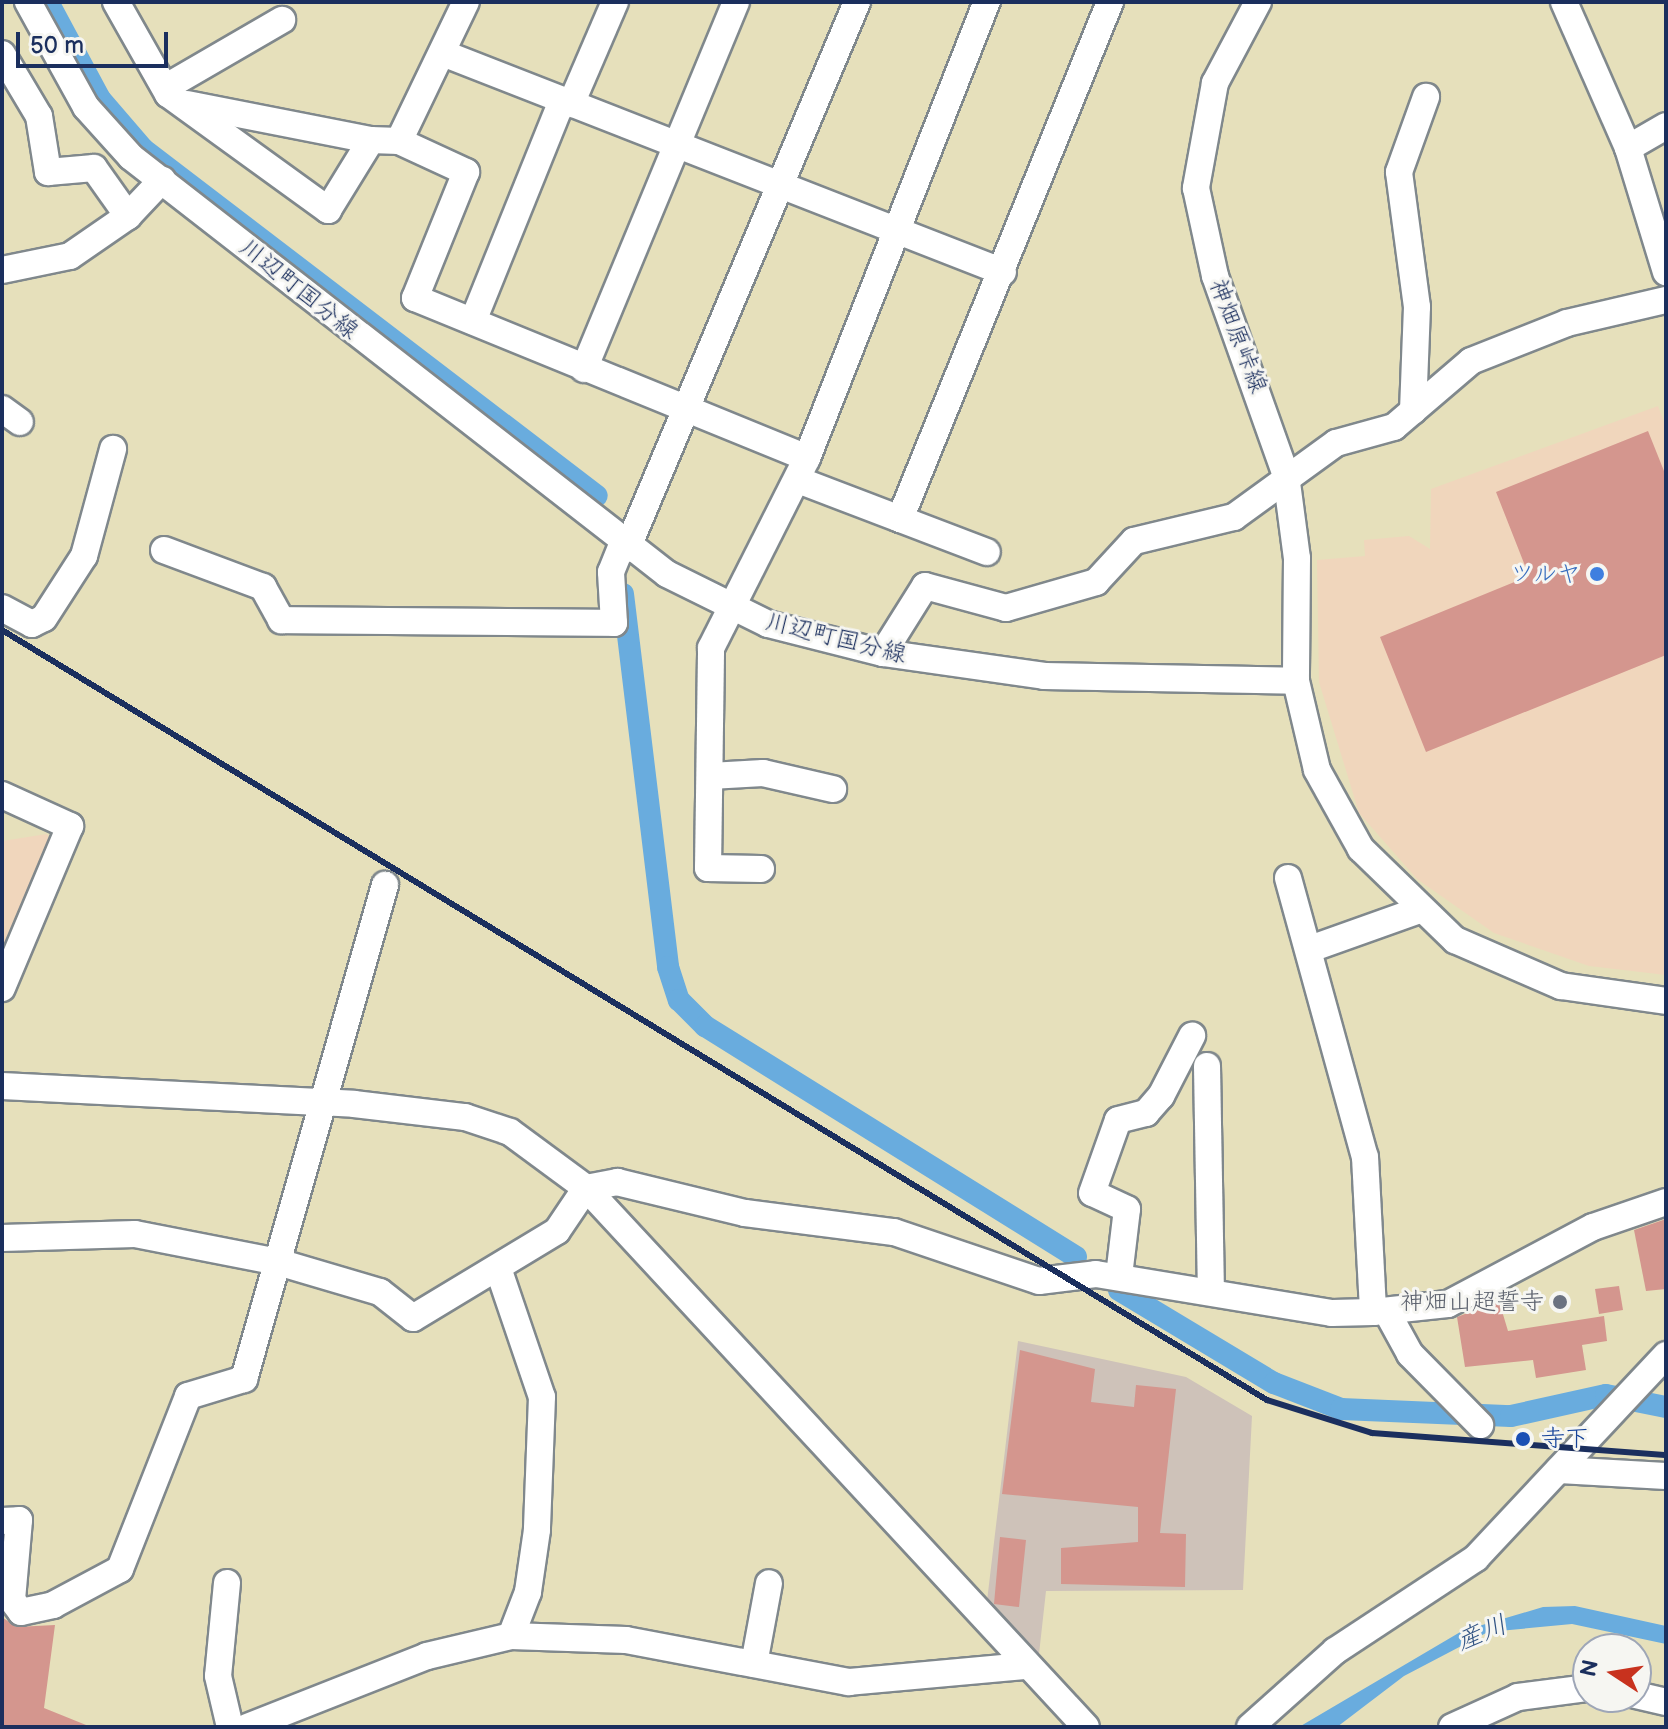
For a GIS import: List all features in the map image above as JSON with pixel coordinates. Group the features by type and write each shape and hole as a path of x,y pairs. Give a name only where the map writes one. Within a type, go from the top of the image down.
{"street":[{"name":"川辺町国分線","path":"28,2 86,107 162,180 624,547 731,608 883,653 1044,676 1296,681"},
{"path":"116,2 174,94 328,210 371,140"},
{"path":"399,141 445,54 466,2"},
{"path":"584,369 736,2"},
{"path":"164,550 263,587 281,620 614,623 611,572 688,413 857,2"},
{"path":"761,869 708,868 710,776 707,667 731,608 803,469 987,2"},
{"path":"900,519 1003,272 1110,2"},
{"name":"神畑原峠線","path":"1258,2 1215,83 1196,188 1215,276 1286,475 1297,558 1296,681"},
{"path":"1564,2 1628,148 1666,272"},
{"path":"473,321 606,5"},
{"path":"174,94 282,20"},
{"path":"2,54 39,116 48,172 94,168 128,216"},
{"path":"445,54 676,148 1003,272"},
{"path":"174,94 371,140 399,141 466,172 415,298 688,413 900,519 987,552"},
{"path":"1413,411 1417,307 1399,172 1426,97"},
{"path":"1628,148 1666,126"},
{"path":"2,270 70,256 128,216 162,180"},
{"path":"883,653 925,586 1006,608 1096,582 1134,541 1234,517 1286,475 1336,443 1394,427 1471,361 1567,323 1666,300"},
{"path":"2,608 32,624 84,556 113,449"},
{"path":"1296,681 1307,742 1330,799 1361,849 1417,911 1455,940 1537,978 1666,1001"},
{"path":"710,776 763,773 833,789"},
{"path":"2,795 70,826 2,988"},
{"path":"1288,878 1365,1157 1380,1312 1410,1354 1476,1419"},
{"path":"2,1521 19,1520 12,1600 21,1612 53,1605 120,1569 188,1396 244,1379 385,885"},
{"path":"1310,949 1417,911"},
{"path":"1119,1276 1127,1209 1092,1193 1118,1120 1146,1113 1161,1096 1192,1036"},
{"path":"1207,1066 1211,1290"},
{"path":"2,1086 321,1104 490,1123 586,1188 1025,1666 1086,1727"},
{"path":"2,1238 135,1234 278,1262 380,1292 413,1318 557,1231 586,1188 617,1182 745,1213 894,1232 1039,1281 1119,1276 1332,1313 1380,1312 1448,1304 1593,1227 1666,1202"},
{"path":"498,1268 542,1397 537,1530 528,1592 511,1636"},
{"path":"1250,1727 1335,1651 1476,1558 1666,1355"},
{"path":"1559,1470 1666,1476"},
{"path":"227,1583 218,1676 230,1727"},
{"path":"754,1664 768,1583"},
{"path":"247,1727 427,1656 511,1636 626,1640 849,1682 1025,1666"},
{"path":"1452,1727 1518,1697 1572,1690"}],"shaded area":[{"path":"1658,406 1666,427 1666,975 1589,966 1494,933 1417,879 1359,813 1319,682 1317,560 1365,556 1364,540 1409,536 1430,549 1431,489"},
{"path":"47,834 53,844 2,965 2,841"},
{"path":"1018,1341 1186,1377 1252,1416 1243,1590 1046,1591 1039,1654 987,1601"}],"water":[{"name":"産川","path":"1575,1606 1666,1626 1666,1644 1652,1641 1652,1633 1614,1633 1572,1624 1488,1632 1404,1676 1337,1727 1299,1727 1462,1631 1543,1607"}],"building":[{"path":"1648,431 1666,476 1666,655 1426,752 1380,637 1529,576 1496,492"},
{"path":"1666,1219 1666,1289 1646,1291 1634,1230"},
{"path":"1619,1286 1623,1310 1599,1314 1595,1289"},
{"path":"1499,1301 1508,1331 1604,1316 1607,1341 1582,1345 1586,1370 1536,1378 1533,1360 1465,1367 1457,1317"},
{"path":"1020,1350 1095,1369 1091,1402 1134,1407 1136,1385 1176,1389 1160,1533 1186,1534 1185,1587 1061,1584 1061,1548 1138,1542 1138,1507 1002,1494"},
{"path":"1000,1537 1026,1540 1019,1607 994,1604"},
{"path":"2,1617 16,1627 55,1625 44,1708 91,1727 2,1727"}],"waterway":[{"path":"48,2 100,99 143,149 597,496"},
{"path":"623,594 668,967 679,1000 705,1026 1076,1257"},
{"path":"1119,1290 1274,1383 1341,1409 1511,1416 1606,1395 1666,1407"}],"railway":[{"path":"2,630 1267,1400 1372,1433 1666,1455"}],"place":[{"name":"ツルヤ","path":"1597,574"},
{"name":"神畑山超誓寺","path":"1560,1302"},
{"name":"寺下","path":"1523,1439"}]}
